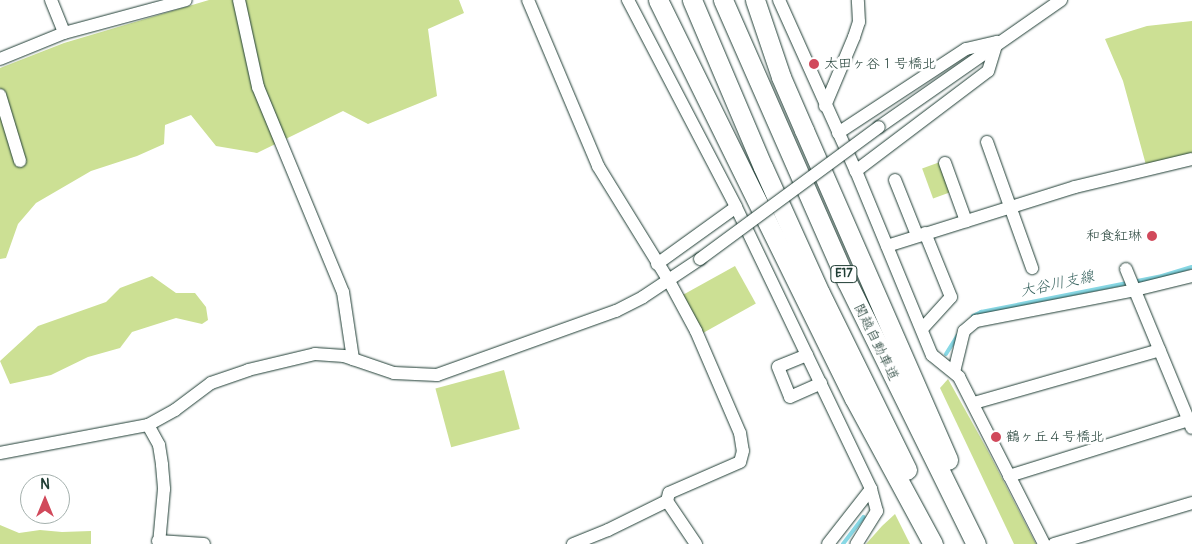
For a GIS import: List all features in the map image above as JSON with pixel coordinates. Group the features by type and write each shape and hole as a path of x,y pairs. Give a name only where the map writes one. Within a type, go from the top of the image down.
{"highway":[{"path":"658,0 854,398 933,544"},
{"name":"関越自動車道","path":"692,0 763,167 820,293 944,544"},
{"name":"関越自動車道","path":"723,0 847,282 976,544"},
{"path":"755,0 781,77 984,544"}],"street":[{"path":"51,0 64,33"},
{"path":"0,59 64,33 186,0"},
{"path":"239,0 258,87 343,292 353,359"},
{"path":"528,0 598,166 669,281 696,331 740,433 743,451 740,462 669,493 667,501 696,544"},
{"path":"628,0 736,207 872,489 877,511 856,544"},
{"path":"779,0 825,106 856,171 932,355 954,372 974,403 1044,544"},
{"path":"825,106 854,37 858,22 858,0"},
{"path":"0,453 148,425 175,410 211,383 248,370 315,354 353,359 394,373 437,375 616,311 669,281 997,42 1061,0"},
{"path":"838,133 966,48 997,42"},
{"path":"856,171 988,71 997,42"},
{"path":"0,95 20,161"},
{"path":"987,142 1032,268"},
{"path":"887,246 1074,187 1192,159"},
{"path":"945,164 966,221"},
{"path":"895,180 951,297 922,329"},
{"path":"657,264 736,207"},
{"path":"1009,476 1190,424 1126,269"},
{"path":"954,372 964,331 976,321 1135,290 1192,276"},
{"path":"974,403 1160,350"},
{"path":"808,355 778,367 790,397 820,383"},
{"path":"148,425 159,445 162,465 164,489 159,543 204,544"},
{"path":"828,544 872,489"},
{"path":"573,544 608,530 667,501"},
{"path":"1054,544 1192,503"}],"green space":[{"path":"209,0 459,0 464,13 428,29 437,96 368,124 343,111 257,153 216,146 191,115 165,125 164,144 137,156 91,171 36,203 18,224 6,258 0,259 0,68 64,43"},
{"path":"1192,21 1192,154 1146,165 1123,81 1105,39 1147,26"},
{"path":"940,162 951,192 933,199 922,168"},
{"path":"735,266 756,304 700,335 679,297"},
{"path":"152,276 176,293 195,293 206,307 208,320 202,324 176,318 132,332 120,348 88,357 51,375 10,384 0,361 38,326 106,302 120,288"},
{"path":"504,370 520,429 451,447 435,388"},
{"path":"948,379 1036,544 1014,544 940,388"},
{"path":"895,514 910,544 866,544 882,526"},
{"path":"0,525 19,533 40,530 62,532 91,531 91,544 0,544"}],"waterway":[{"name":"大谷川支線","path":"973,316 981,312 1162,276 1192,267"},
{"name":"大谷川支線","path":"946,354 958,335"},
{"name":"大谷川支線","path":"843,544 863,517"}],"place":[{"name":"太田ヶ谷１号橋北","path":"814,64"},
{"name":"和食紅琳","path":"1152,236"},
{"name":"鶴ヶ丘４号橋北","path":"996,437"}]}
